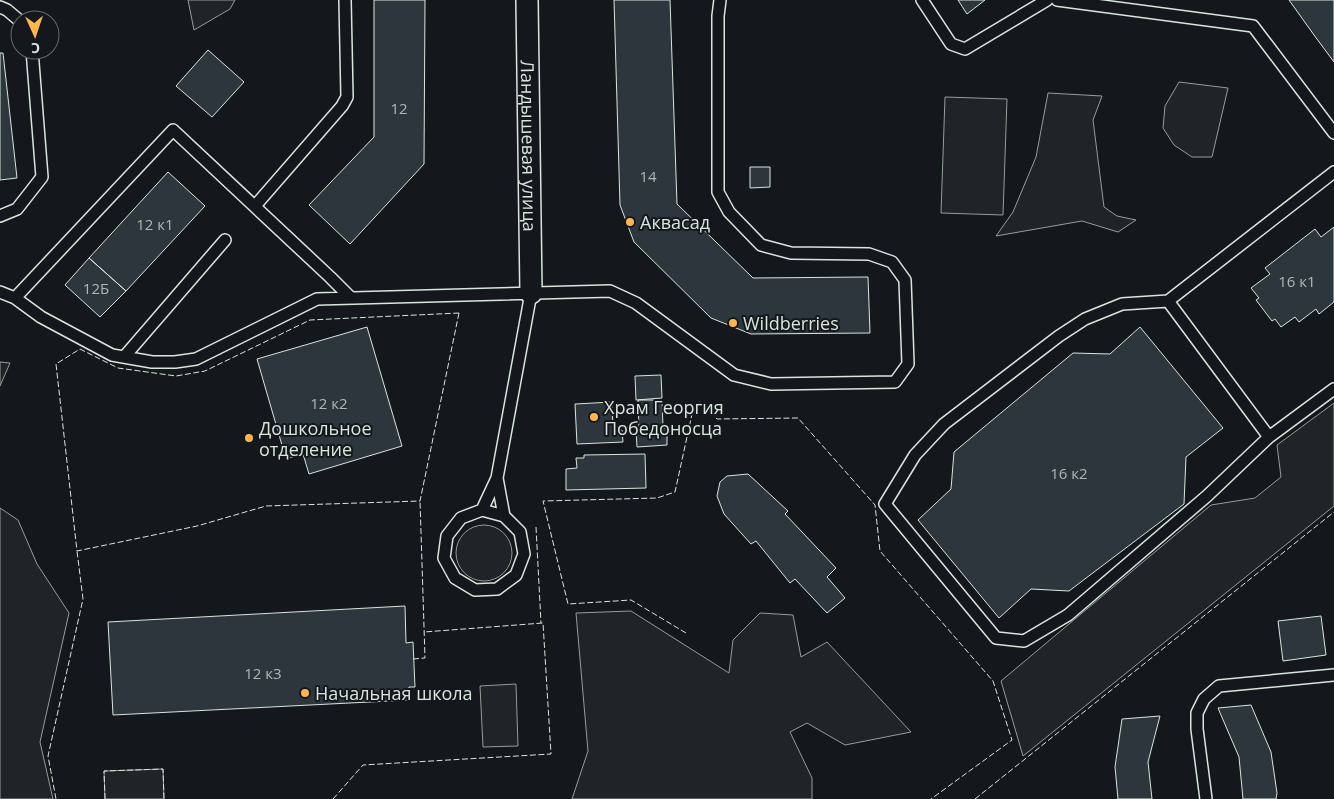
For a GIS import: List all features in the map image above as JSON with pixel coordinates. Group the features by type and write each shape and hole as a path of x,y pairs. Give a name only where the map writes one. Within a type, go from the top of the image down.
{"street":[{"name":"Ландышевая улица","path":"526,0 530,293"}],"lane":[{"path":"254,206 342,106 347,96 345,0"},
{"path":"0,292 15,298 41,316 112,355 152,362 176,362 196,359 317,299 610,291 636,303 734,375 771,384 895,382 908,364 905,280 892,262 869,254 791,253 761,245 729,212 718,192 718,16 720,0"},
{"path":"922,0 951,44 965,49 1047,0"},
{"path":"1057,0 1253,26 1334,133"},
{"path":"0,216 17,209 42,176 33,60"},
{"path":"15,298 173,130 350,298"},
{"path":"1334,172 1168,301 1122,304 1085,319 1059,336 944,424 915,455 885,504 996,638 1024,641 1068,615 1207,496 1269,437 1334,389"},
{"path":"124,357 225,240"},
{"path":"482,510 497,478 530,293"},
{"path":"1168,301 1269,437"},
{"path":"497,478 504,516"},
{"path":"482,510 504,516 520,532 524,554 516,576 497,589 474,590 455,578 444,558 447,536 461,518 482,510"},
{"path":"1206,799 1197,729 1197,713 1204,699 1219,686 1334,675"}],"shaded area":[{"path":"188,0 235,0 230,9 194,30"},
{"path":"1179,82 1228,88 1212,157 1192,157 1174,145 1163,128 1165,106"},
{"path":"1048,93 1102,96 1093,120 1104,207 1117,216 1136,220 1118,232 1082,221 996,236 1013,212 1036,157"},
{"path":"945,97 1007,99 1003,215 941,213"},
{"path":"0,362 10,363 0,386"},
{"path":"1334,403 1334,506 1023,756 1001,681 1211,505 1255,498 1281,477 1277,445"},
{"path":"0,508 18,520 37,564 69,613 40,742 53,799 0,799"},
{"path":"478,525 490,525 500,529 508,537 512,553 508,569 500,577 490,581 478,581 468,577 460,569 456,559 456,547 460,537 468,529"},
{"path":"631,611 729,673 733,640 760,613 793,615 801,657 827,642 911,732 845,745 807,723 790,732 812,778 812,799 572,799 588,751 576,613"},
{"path":"516,684 518,746 483,747 480,686"},
{"path":"163,769 164,799 105,799 104,771"}],"building":[{"path":"374,0 425,0 424,164 350,244 309,205 374,137"},
{"path":"614,0 670,0 677,204 753,278 868,277 870,333 751,334 711,318 634,242 620,205"},
{"path":"958,0 985,0 967,14"},
{"path":"1289,0 1334,0 1334,62 1314,35"},
{"path":"208,50 244,82 212,117 176,86"},
{"path":"0,53 3,53 17,178 0,180"},
{"path":"750,167 770,167 770,187 750,188"},
{"path":"168,172 205,206 126,291 89,258"},
{"path":"1334,227 1334,302 1319,314 1316,309 1299,322 1295,317 1281,327 1275,319 1272,321 1256,300 1259,298 1251,288 1270,274 1265,268 1315,229 1321,237"},
{"path":"89,258 126,291 100,317 65,285"},
{"path":"367,327 402,446 309,474 303,454 286,459 257,359"},
{"path":"1140,327 1223,428 1186,457 1184,504 1069,591 1031,589 999,618 918,520 951,489 954,452 1073,353 1110,354"},
{"path":"661,375 662,398 636,400 635,376"},
{"path":"638,400 662,400 663,428 667,428 667,445 637,447 636,430 639,430"},
{"name":"Храм Георгия Победоносца","path":"612,402 613,430 622,430 623,442 577,444 575,404"},
{"path":"645,454 646,488 566,490 566,469 577,468 576,458 584,458 584,455"},
{"path":"748,474 788,511 785,514 836,568 827,577 845,598 827,613 795,579 790,583 756,541 751,544 724,514 717,496 720,482 727,476"},
{"path":"405,606 406,643 413,642 415,687 409,687 409,700 113,715 108,622"},
{"path":"1321,616 1326,655 1283,661 1278,621"},
{"path":"1251,705 1271,752 1277,793 1276,799 1243,799 1239,757 1218,708"},
{"path":"1160,716 1148,762 1152,799 1118,799 1115,767 1122,719"}],"fence":[{"path":"459,313 420,501 266,506 197,526 77,551 56,364 80,349 118,368 176,376 205,371 310,320 459,313"},
{"path":"686,633 631,600 568,604 543,501 657,498 675,492 694,405 700,402 717,419 798,418 875,505 880,551 993,681 1012,740 931,799"},
{"path":"413,659 425,658 419,501"},
{"path":"975,799 1334,512"},
{"path":"536,527 541,623"},
{"path":"56,799 48,756 83,599 77,551"},
{"path":"333,799 363,765 551,754 543,623 424,632"},
{"path":"105,799 104,771 163,769 164,799"}],"place":[{"name":"Аквасад","path":"630,222"},
{"name":"Wildberries","path":"733,323"},
{"name":"Храм Георгия Победоносца","path":"594,417"},
{"name":"Дошкольное отделение","path":"249,438"},
{"name":"Начальная школа","path":"305,693"}]}
